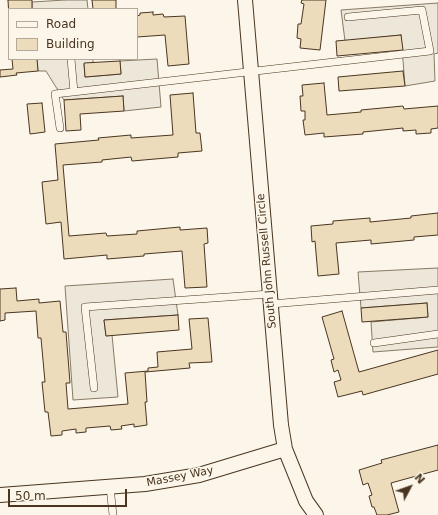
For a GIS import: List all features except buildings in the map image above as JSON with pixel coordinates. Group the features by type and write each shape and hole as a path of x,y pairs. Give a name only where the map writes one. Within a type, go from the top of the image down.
{"street":[{"name":"South John Russell Circle","path":"245,0 281,425 285,449 306,501 316,515"},
{"name":"Massey Way","path":"0,495 146,484 199,475 285,449"}],"lane":[{"path":"60,128 56,94 430,51 422,10 348,17"},
{"path":"71,60 74,92"},
{"path":"94,388 86,307 438,290"},
{"path":"374,343 438,334"},
{"path":"110,487 113,515"}],"shaded area":[{"path":"87,0 88,8 32,8 32,2"},
{"path":"438,3 438,53 434,54 435,81 405,86 401,35 345,41 341,10"},
{"path":"157,59 161,107 124,111 123,96 64,100 46,71 38,71 37,60 93,60 93,63 84,64 85,77 121,74 120,61"},
{"path":"438,268 438,347 373,352 371,322 428,317 427,303 361,308 358,272"},
{"path":"173,279 178,315 104,320 106,336 112,335 118,397 73,400 65,286"}]}
